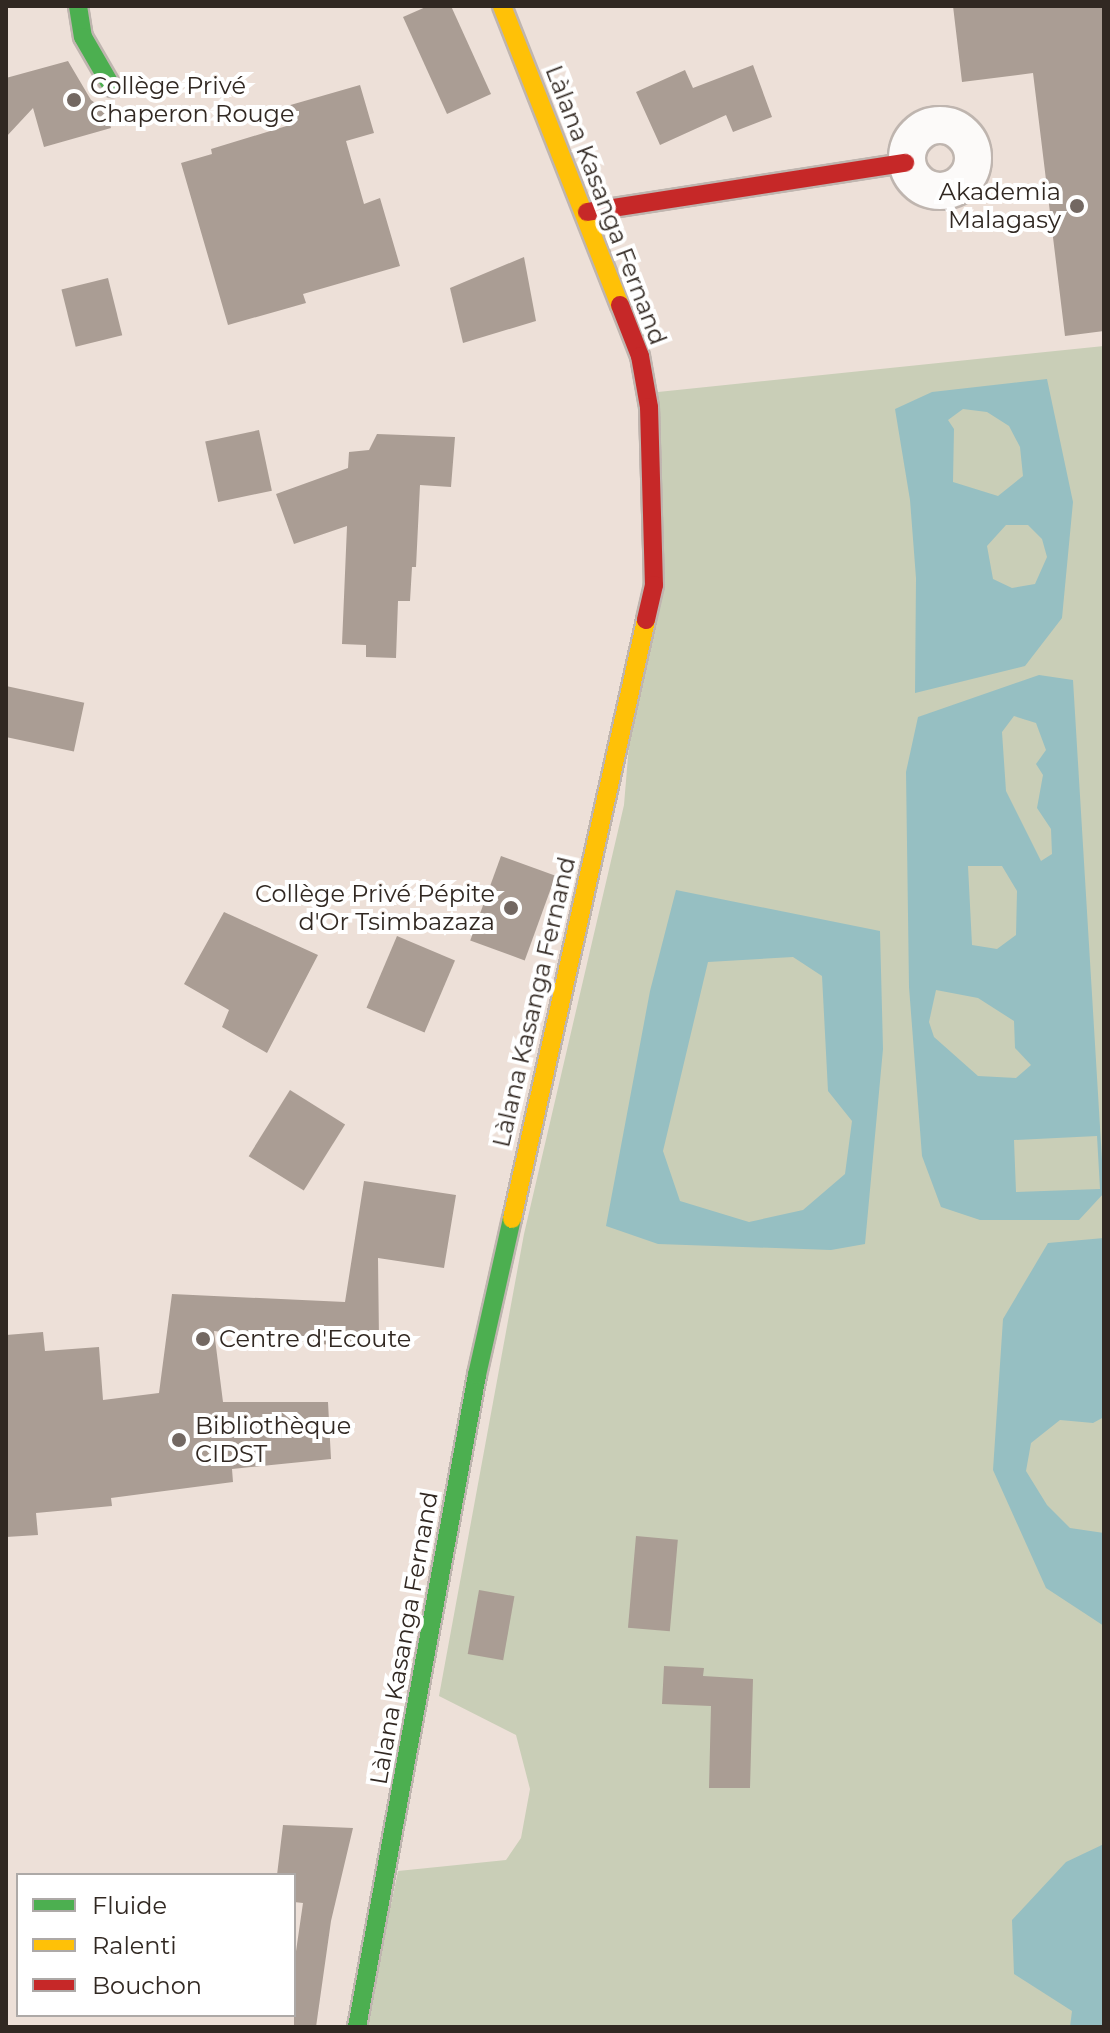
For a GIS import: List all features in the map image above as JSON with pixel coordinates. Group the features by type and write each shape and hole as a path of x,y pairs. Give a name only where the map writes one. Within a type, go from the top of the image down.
{"street":[{"path":"78,6 83,37 112,87"},
{"name":"Làlana Kasanga Fernand","path":"357,2027 477,1375 654,585 649,407 640,356 587,212 502,6"},
{"path":"587,212 905,163"}],"green space":[{"path":"1104,346 1104,2027 365,2027 398,1871 506,1860 521,1838 530,1789 516,1735 439,1696 524,1234 624,805 658,392"}],"water":[{"path":"1047,379 1073,502 1062,618 1025,666 915,693 916,578 910,500 895,409 932,392","holes":["963,409 987,412 1009,426 1020,447 1023,476 998,496 953,482 954,429 948,420","1006,525 1028,525 1042,539 1047,557 1035,584 1012,588 993,579 987,546"]},
{"path":"1039,675 1073,680 1104,1193 1079,1220 980,1220 941,1207 922,1156 909,987 906,772 918,717","holes":["1014,716 1036,723 1046,750 1036,764 1043,775 1037,808 1051,829 1052,854 1041,861 1006,791 1002,732","968,866 1002,866 1017,891 1016,935 997,949 972,945","936,990 978,998 1014,1021 1015,1048 1031,1065 1016,1078 978,1076 934,1037 929,1022","1097,1136 1100,1189 1016,1192 1014,1140"]},
{"path":"676,890 880,931 883,1049 865,1244 831,1250 658,1244 606,1226 650,991","holes":["793,957 822,976 828,1091 852,1121 845,1174 803,1210 749,1222 680,1201 663,1151 708,962"]},
{"path":"1104,1238 1104,1417 1093,1423 1060,1420 1031,1443 1026,1471 1047,1505 1070,1528 1104,1533 1104,1626 1046,1588 993,1470 1003,1319 1048,1243"},
{"path":"1104,1844 1104,2027 1070,2027 1072,2011 1014,1974 1012,1920 1066,1862"}],"building":[{"path":"428,6 451,6 491,94 447,114 403,17"},
{"name":"Akademia Malagasy","path":"953,6 1104,6 1104,331 1065,336 1033,73 962,82"},
{"name":"Collège Privé Chaperon Rouge","path":"68,61 91,100 106,111 111,128 44,147 33,108 6,137 6,78"},
{"path":"753,65 772,117 733,132 726,115 660,145 636,92 685,70 693,88"},
{"path":"360,85 374,133 346,141 364,204 380,198 400,266 303,294 306,303 228,325 181,163 212,154 211,149 293,124 287,106"},
{"path":"524,257 536,321 463,343 450,288"},
{"path":"108,278 122,335 76,347 61,290"},
{"path":"259,430 272,491 218,502 205,441"},
{"path":"377,434 455,437 451,487 420,485 416,567 412,567 410,601 398,601 396,658 366,657 366,645 342,644 347,526 294,544 276,494 348,468 349,452 369,450"},
{"path":"6,686 84,703 74,752 6,737"},
{"name":"Collège Privé Pépite d'Or Tsimbazaza","path":"501,856 556,876 525,960 470,941"},
{"path":"224,912 318,955 267,1053 222,1027 229,1010 184,984"},
{"path":"397,936 455,961 425,1032 367,1008"},
{"path":"290,1090 345,1124 304,1191 249,1156"},
{"path":"364,1181 456,1195 444,1268 378,1258 379,1338 363,1336 363,1349 214,1331 223,1402 328,1402 331,1459 232,1469 233,1482 111,1498 112,1506 36,1513 38,1535 6,1537 6,1335 43,1332 45,1351 99,1347 103,1400 159,1393 172,1294 345,1302"},
{"path":"636,1536 678,1540 670,1631 628,1628"},
{"path":"479,1590 514,1596 503,1660 468,1654"},
{"path":"664,1666 704,1668 703,1676 753,1679 750,1788 709,1788 711,1706 662,1704"},
{"path":"283,1825 353,1828 331,1921 316,2027 294,2027 296,1951 303,1903 296,1902 296,1873 277,1873"}],"traffic: fast":[{"path":"78,6 83,37 112,87"},
{"path":"357,2027 477,1375 512,1219"}],"traffic: slow":[{"path":"502,6 620,305"},
{"path":"512,1219 646,620"}],"traffic: jam":[{"path":"587,212 905,163"},
{"path":"620,305 640,356 649,407 654,585 646,620"}],"place":[{"name":"Collège Privé Chaperon Rouge","path":"74,100"},
{"name":"Akademia Malagasy","path":"1077,206"},
{"name":"Collège Privé Pépite d'Or Tsimbazaza","path":"511,908"},
{"name":"Centre d'Ecoute","path":"203,1339"},
{"name":"Bibliothèque CIDST","path":"179,1440"}]}
